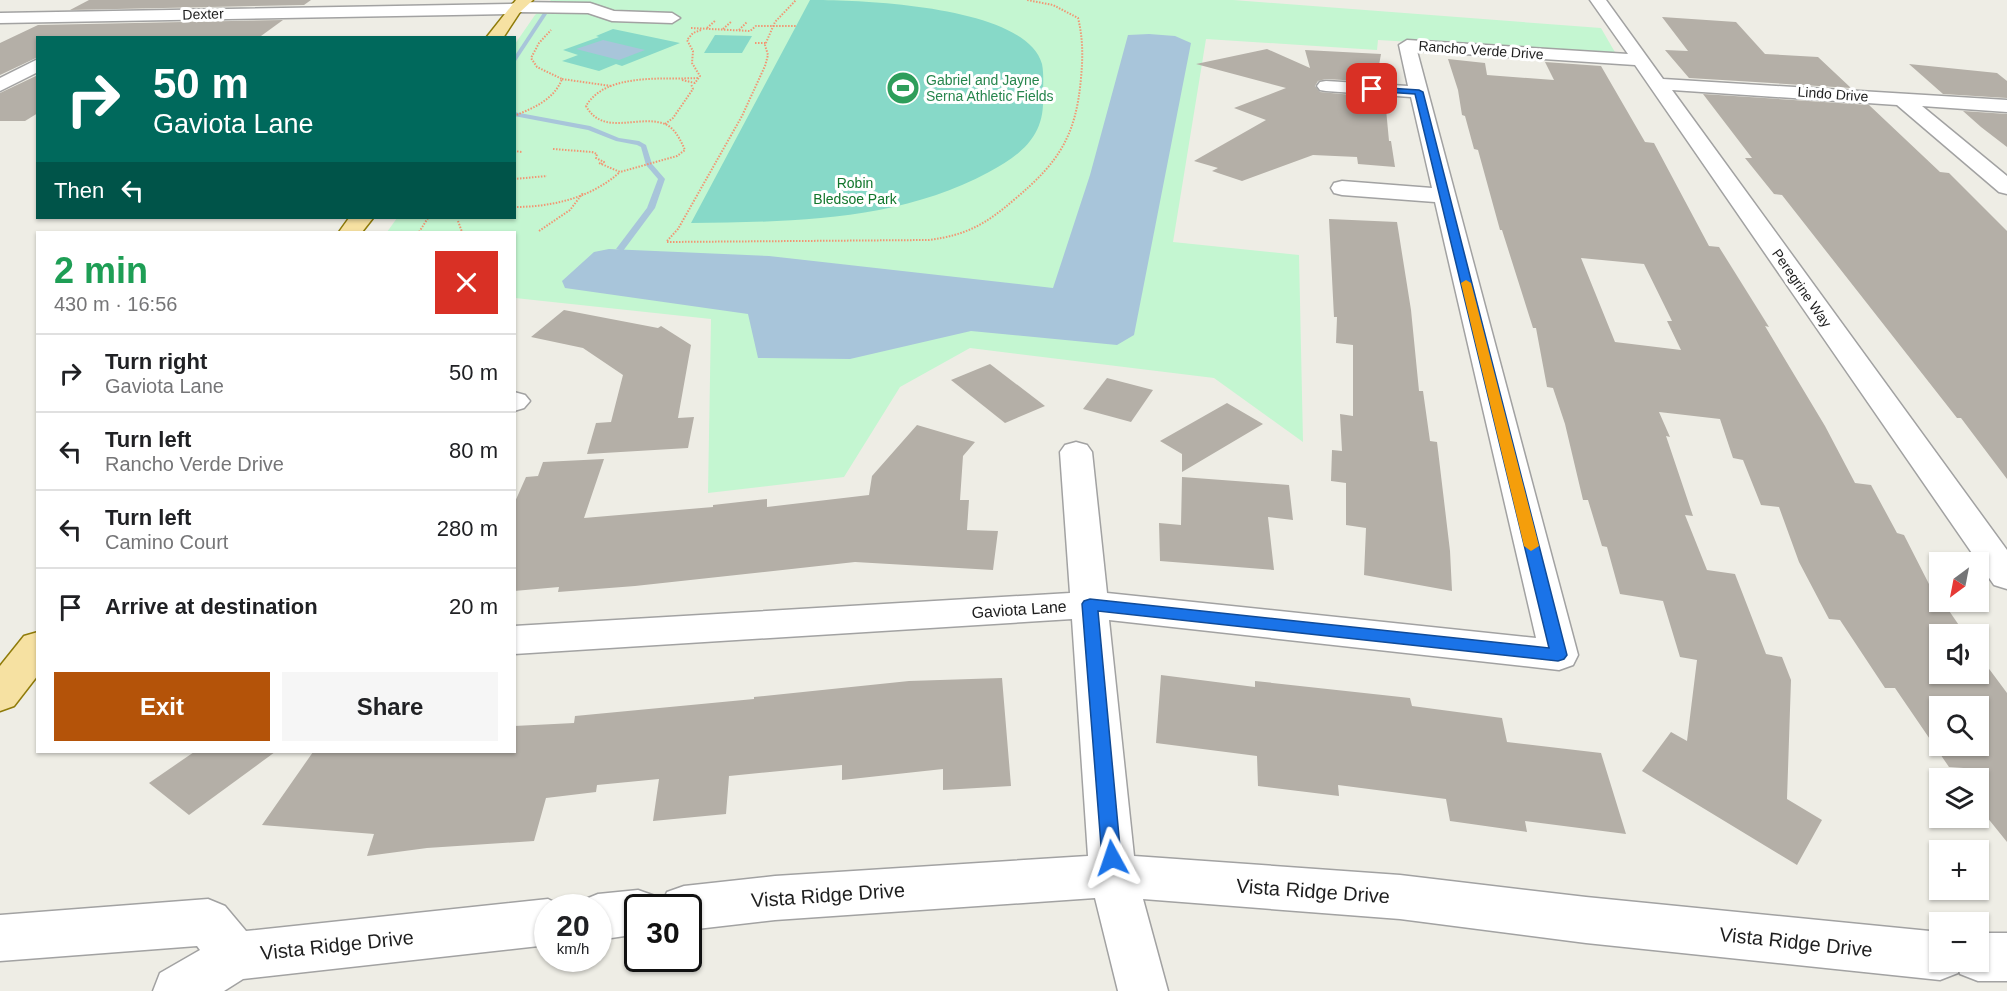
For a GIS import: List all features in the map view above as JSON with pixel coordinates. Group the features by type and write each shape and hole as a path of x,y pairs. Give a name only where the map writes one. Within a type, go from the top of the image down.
{"main road":[{"path":"496,36 519,6"},
{"path":"351,231 360,219"},
{"path":"0,696 36,649"}],"street":[{"path":"232,13 254,0"},
{"path":"398,11 413,0"},
{"name":"Peregrine Way","path":"1598,0 1996,549 2007,576"},
{"name":"Dexter","path":"0,18 398,11 519,6 590,8 612,16"},
{"path":"91,32 118,17"},
{"name":"Rancho Verde Drive","path":"1558,655 1407,45 1642,60"},
{"path":"0,86 36,65"},
{"name":"Lindo Drive","path":"1659,84 2007,106"},
{"path":"1326,86 1419,92"},
{"path":"1902,99 2007,187"},
{"path":"1341,188 1444,196"},
{"path":"1076,452 1113,876 1143,991"},
{"name":"Gaviota Lane","path":"516,640 1090,604 1558,655"},
{"name":"Vista Ridge Drive","path":"702,906 776,898 1113,876 1400,897 1586,920 1929,955"},
{"path":"0,938 208,922 235,956"},
{"name":"Vista Ridge Drive","path":"178,991 235,956 534,924"},
{"path":"1989,957 2007,957"}],"path":[{"path":"796,0 775,22 766,43 768,55 765,66 742,116 678,229 666,242 929,240 952,238 976,231 1039,178 1056,159 1077,115 1082,65 1082,34 1078,18 1053,5 1027,0"},
{"path":"680,80 695,83 700,74 692,63 693,51 687,43 687,38 694,32 707,28 716,20"},
{"path":"723,29 732,21"},
{"path":"738,30 747,22"},
{"path":"557,26 548,32 530,57 537,66 562,79 611,86 658,78 680,80 698,78"},
{"path":"687,27 750,31 756,26 796,26"},
{"path":"755,43 766,43"},
{"path":"516,115 552,94 561,86 562,79"},
{"path":"611,86 588,99 586,106 588,111 600,119 616,123 665,124 673,118 693,89 691,84"},
{"path":"516,207 541,207 604,185 620,172 677,156 685,150 676,134 665,124"},
{"path":"553,149 592,152 597,154 596,158 604,162 600,164 620,172"},
{"path":"516,151 522,152"},
{"path":"516,179 547,176"},
{"path":"539,231 546,225 561,219 583,193"},
{"path":"516,207 523,202"},
{"path":"458,221 462,231"}],"green space":[{"name":"Robin Bledsoe Park","path":"551,0 1233,0 1601,28 1616,54 1378,40 1377,50 1206,39 1173,242 1299,255 1303,442 1214,378 970,348 900,387 844,477 708,493 711,319 516,298 516,231 388,231 396,219 516,219 516,43 535,15"},
{"name":"Gabriel and Jayne Serna Athletic Fields","path":"810,0 865,2 938,10 974,18 1006,29 1029,44 1042,64 1043,110 1035,133 1021,151 989,172 954,188 919,200 844,216 767,222 691,223"},
{"path":"613,29 680,43 622,66 616,64 599,71 562,61 578,55 563,50 599,37 596,36"},
{"path":"715,35 752,36 742,53 704,53"}],"shaded area":[{"path":"1128,35 1175,36 1191,43 1134,335 1117,345 971,331 850,359 758,358 748,314 565,288 562,281 594,252 609,249 769,256 1053,288 1090,175"},
{"path":"603,40 645,50 619,60 576,49"}],"building":[{"path":"89,0 311,0 304,5 70,10"},
{"path":"1662,17 1736,22 1765,54 1818,57 1851,88 1689,78 1665,50 1688,51"},
{"path":"283,20 261,36 36,36 36,58 0,75 0,43 38,25"},
{"path":"1267,49 1310,68 1305,50 1381,54 1376,82 1326,79 1318,81 1315,86 1320,92 1374,97 1372,108 1386,109 1389,141 1391,141 1395,167 1358,164 1357,157 1313,155 1242,181 1212,171 1218,168 1194,161 1266,120 1234,108 1286,88 1196,64"},
{"path":"1448,59 1485,63 1487,75 1554,80 1545,62 1601,66 1645,142 1654,143 1709,246 1719,247 1769,327 1765,326 1825,426 1855,483 1871,485 1897,533 1904,535 1929,584 1929,612 1950,612 1958,624 1929,624 1929,684 1989,684 1989,669 2007,693 2007,842 1989,820 1989,768 1949,767 1941,756 1989,756 1989,696 1929,696 1929,738 1895,688 1885,688 1840,620 1829,619 1799,562 1779,507 1761,505 1743,460 1733,458 1720,419 1659,412 1670,437 1666,436 1693,516 1685,515 1707,570 1735,574 1766,654 1782,657 1791,680 1787,799 1822,820 1797,865 1642,771 1671,732 1687,741 1697,660 1680,657 1663,601 1620,594 1607,547 1602,546 1588,500 1583,500 1565,424 1553,388 1547,387 1536,328 1533,328 1502,230 1500,230 1478,150 1474,149 1465,116 1462,115 1458,90","holes":["1581,258 1644,264 1672,321 1667,321 1681,350 1615,342"]},
{"path":"1909,64 1997,73 2007,81 2007,98 1943,94"},
{"path":"36,76 36,114 25,121 0,121 0,93"},
{"path":"1703,94 1869,105 1940,172 1949,173 2007,231 2007,479 1961,418 1957,418 1782,195 1774,194 1745,158 1752,158"},
{"path":"1963,111 2007,114 2007,147 1981,127"},
{"path":"1329,219 1397,222 1411,310 1419,391 1423,391 1430,441 1437,442 1450,551 1452,591 1364,575 1366,528 1346,525 1346,483 1331,481 1332,450 1342,451 1340,414 1353,416 1353,345 1336,343 1337,317 1334,317"},
{"path":"564,310 658,328 661,326 691,345 678,418 694,417 688,448 587,454 596,423 611,422 623,375 583,348 531,337"},
{"path":"990,364 1045,406 1005,423 951,380"},
{"path":"1107,378 1153,390 1131,422 1083,409"},
{"path":"1227,403 1263,424 1182,472 1182,454 1160,441"},
{"path":"917,425 975,442 963,456 960,500 969,500 967,530 998,531 993,570 855,562 635,586 558,592 559,587 516,591 516,500 526,477 538,476 543,462 604,459 584,518 713,507 713,505 767,499 767,507 869,495 872,476"},
{"path":"1182,477 1289,485 1293,520 1268,517 1274,570 1160,561 1159,523 1181,525"},
{"path":"1161,675 1255,687 1255,681 1410,698 1412,706 1502,718 1507,742 1601,753 1626,834 1525,821 1527,832 1450,821 1446,799 1338,785 1339,796 1258,786 1257,756 1156,743"},
{"path":"1002,678 1011,786 943,790 943,769 842,780 842,765 729,776 726,814 653,821 659,779 597,785 596,792 546,798 534,841 427,848 367,856 374,834 262,825 312,753 516,753 516,726 574,723 575,716 909,681"},
{"path":"193,753 274,753 189,815 149,783"}],"waterway":[{"path":"516,59 545,14"},
{"path":"516,114 590,128 618,140 644,146 649,165 662,179 651,208 620,249"}],"slow traffic":[{"path":"1466,283 1531,546"}],"place":[{"name":"Gabriel and Jayne Serna Athletic Fields","path":"903,88"}],"route":[{"path":"1112,858 1090,604 1558,655 1419,92 1372,89"}]}
